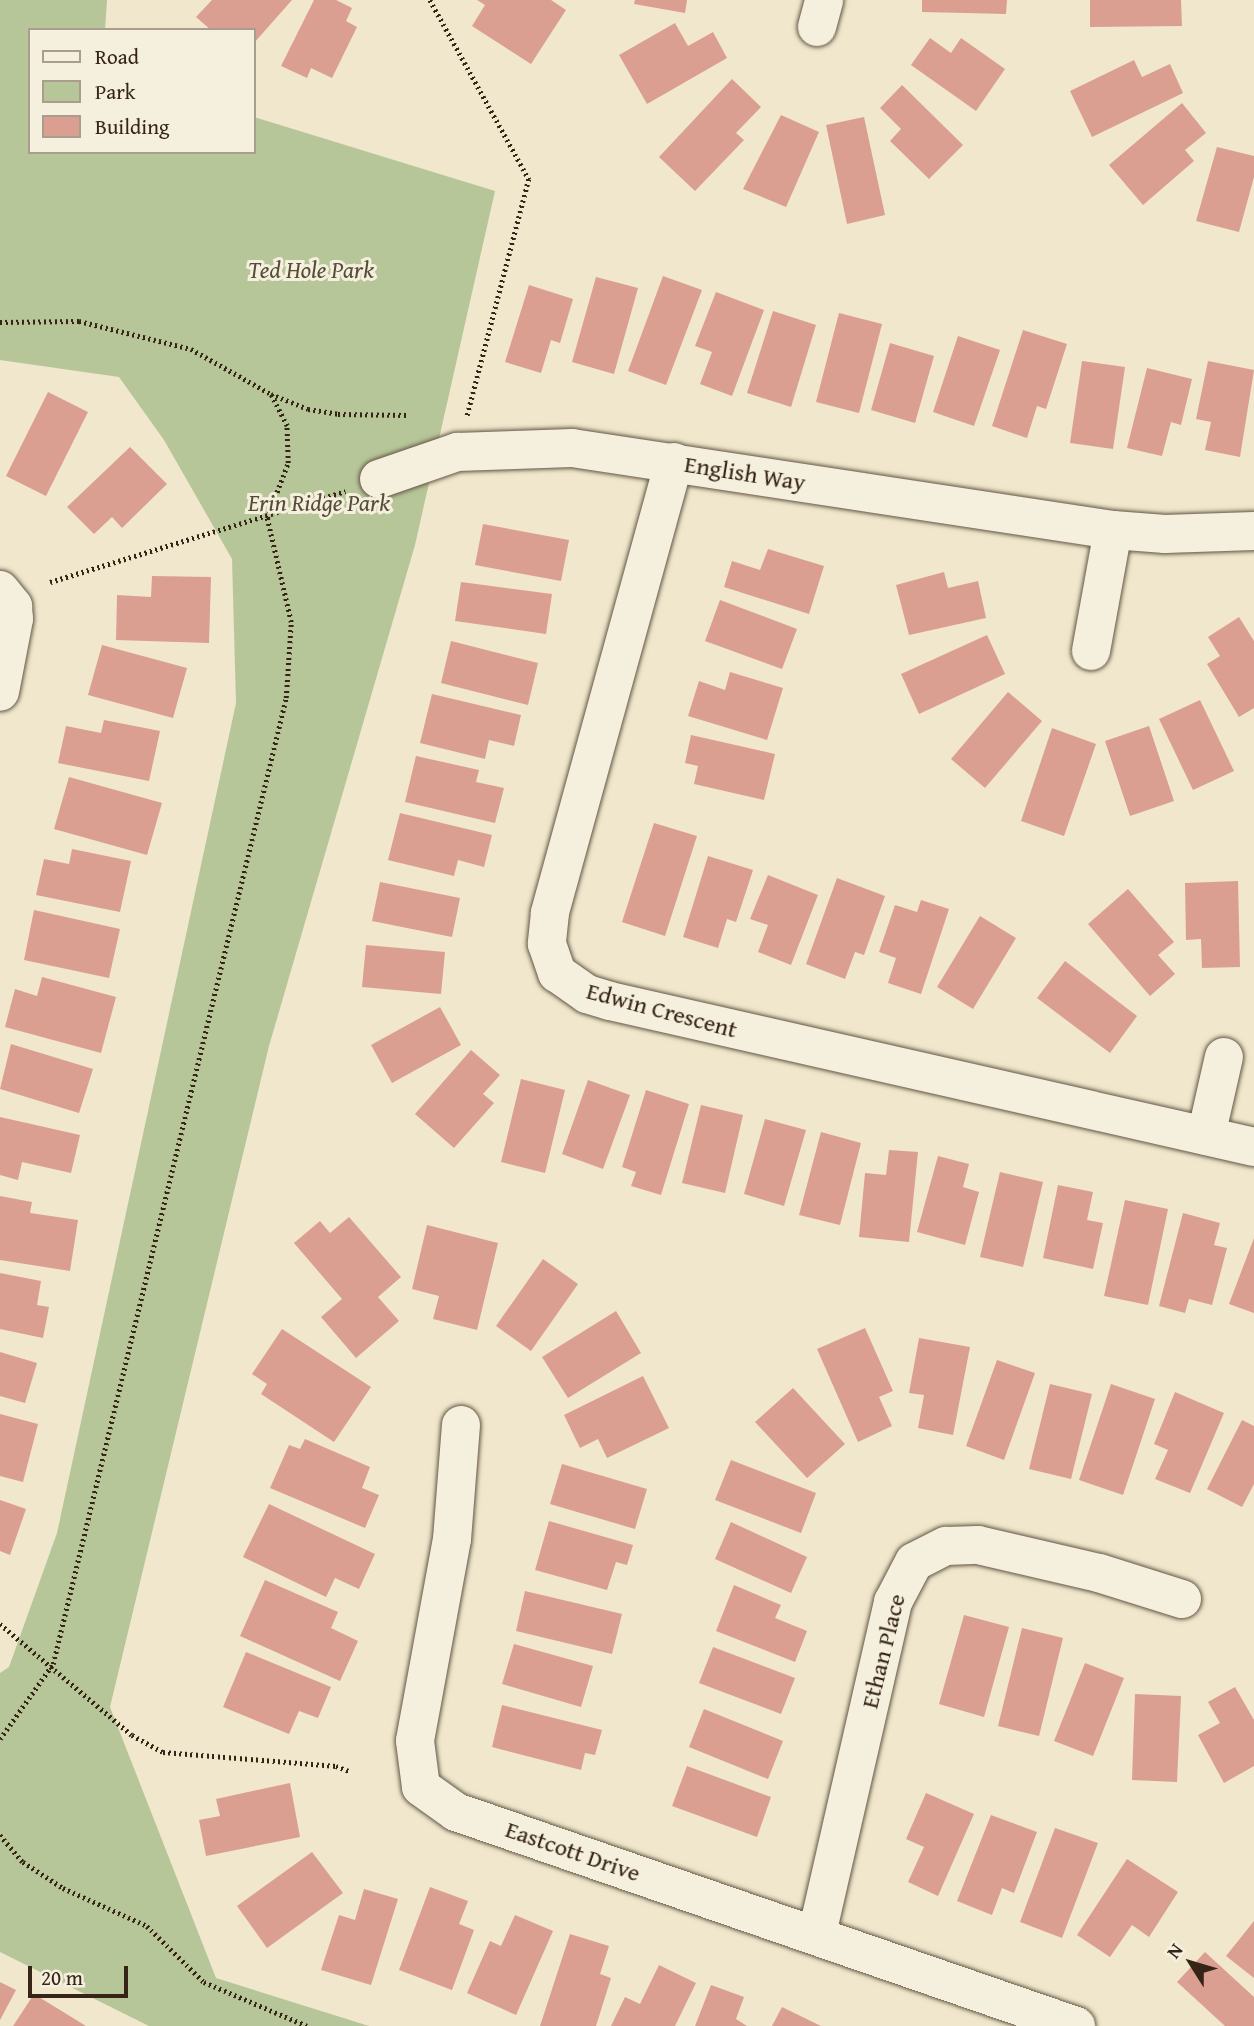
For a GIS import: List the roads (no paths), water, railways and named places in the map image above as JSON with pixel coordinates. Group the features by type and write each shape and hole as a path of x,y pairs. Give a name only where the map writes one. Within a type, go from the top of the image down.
{"street":[{"name":"English Way","path":"379,479 457,452 572,448 1113,530 1165,534 1254,531"},
{"name":"Edwin Crescent","path":"674,462 550,913 547,944 557,973 587,993 610,1001 1254,1147"},
{"path":"1091,651 1113,530"},
{"path":"0,590 13,606 15,619 0,692"},
{"path":"1206,1136 1224,1056"},
{"name":"Eastcott Drive","path":"461,1425 453,1539 415,1741 421,1787 456,1812 817,1934 1076,2026"},
{"name":"Ethan Place","path":"817,1934 893,1602 914,1562 946,1546 978,1545 1099,1573 1182,1599"}],"park label":[{"name":"Ted Hole Park","path":"311,270"},
{"name":"Erin Ridge Park","path":"319,503"}]}
